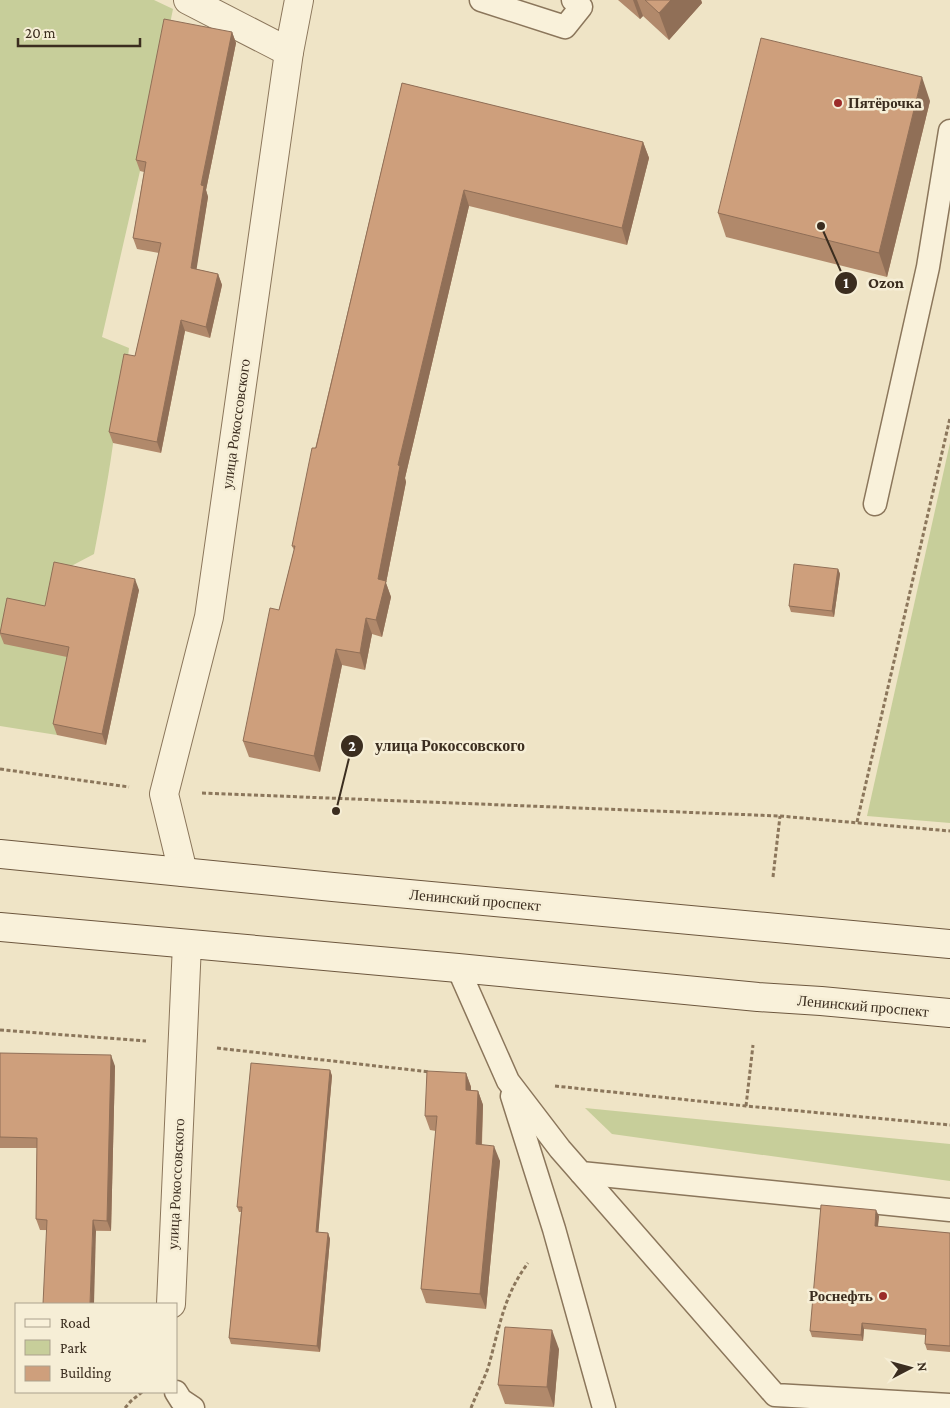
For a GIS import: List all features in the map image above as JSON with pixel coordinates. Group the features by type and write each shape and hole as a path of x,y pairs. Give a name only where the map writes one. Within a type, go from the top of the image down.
{"main road":[{"path":"188,0 289,52"},
{"name":"улица Рокоссовского","path":"183,872 164,794 208,617 298,0"},
{"name":"Ленинский проспект","path":"0,854 950,944"},
{"name":"Ленинский проспект","path":"4,929 950,1013"},
{"name":"улица Рокоссовского","path":"171,1303 187,944"}],"lane":[{"path":"481,0 565,27 581,7 573,0"},
{"path":"875,504 928,267 950,131"},
{"path":"458,968 508,1081 554,1229 604,1408"},
{"path":"508,1081 560,1149 775,1395 950,1405"},
{"path":"581,1172 950,1210"},
{"path":"177,1393 182,1400 193,1408"}],"path":[{"path":"857,822 950,418"},
{"path":"0,769 116,785 164,794 210,793 780,816 950,831"},
{"path":"773,877 780,816"},
{"path":"746,1106 753,1046"},
{"path":"471,1408 487,1370 502,1314 519,1276 554,1229"},
{"path":"125,1408 141,1393"}],"green space":[{"path":"0,0 154,0 173,9 140,171 102,337 129,348 94,554 58,573 73,658 57,735 0,726"},
{"path":"950,443 950,823 867,816"},
{"path":"585,1108 950,1144 950,1181 612,1134"}],"building":[{"path":"645,0 671,0 659,13"},
{"path":"164,19 232,32 201,185 204,186 191,268 218,274 206,327 181,320 157,442 109,432 124,354 135,356 161,243 133,238 146,162 136,160"},
{"path":"761,38 922,77 879,253 718,213"},
{"path":"402,83 643,142 622,228 464,190 398,465 400,466 378,579 386,581 376,620 366,618 360,653 336,649 314,756 243,741 270,608 279,610 295,546 292,546 312,448 316,448"},
{"path":"54,562 135,579 102,734 53,724 69,647 0,633 7,598 45,606"},
{"path":"794,564 838,569 832,611 789,606"},
{"path":"0,1053 111,1055 107,1221 93,1220 90,1303 43,1303 47,1220 36,1219 37,1138 0,1137"},
{"path":"251,1063 330,1070 316,1232 328,1233 317,1346 229,1338 242,1207 237,1207"},
{"path":"427,1071 466,1073 466,1090 478,1091 476,1144 494,1146 480,1294 421,1289 437,1116 425,1116"},
{"path":"821,1205 876,1210 875,1226 950,1233 950,1346 925,1344 926,1329 862,1323 861,1335 810,1331"},
{"path":"505,1327 552,1330 547,1387 498,1385"}],"place":[{"name":"Пятёрочка","path":"838,103"},
{"name":"Ozon","path":"821,226"},
{"name":"улица Рокоссовского","path":"336,811"},
{"name":"Роснефть","path":"883,1296"}]}
